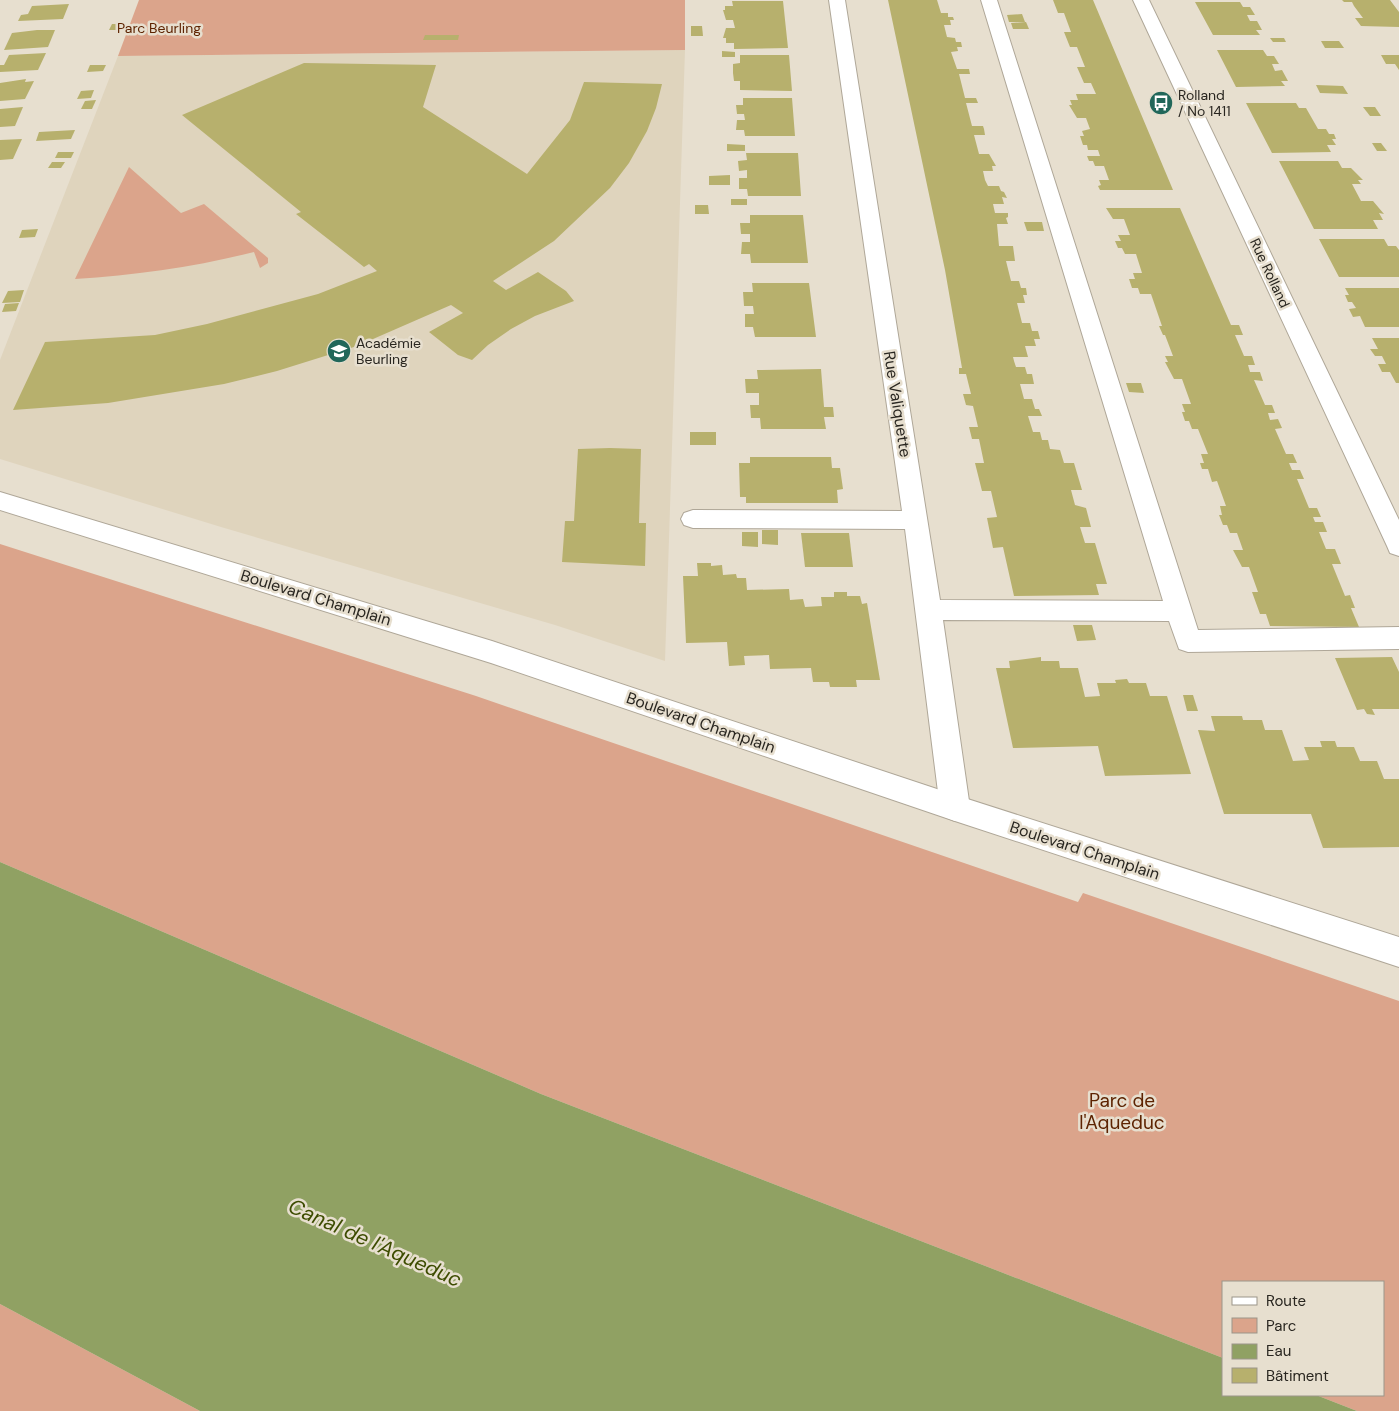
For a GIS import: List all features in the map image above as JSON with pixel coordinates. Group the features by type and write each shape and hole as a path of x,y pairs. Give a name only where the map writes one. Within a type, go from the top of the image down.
{"street":[{"name":"Rue Valiquette","path":"837,0 916,520 955,808"},
{"path":"989,0 1188,641 1399,638"},
{"name":"Rue Rolland","path":"1142,0 1399,546"},
{"name":"Boulevard Champlain","path":"0,501 198,560 492,652 955,808 1399,952"},
{"path":"693,519 916,520"},
{"path":"928,610 1179,611"}],"shaded area":[{"name":"Académie Beurling","path":"685,50 665,661 555,625 221,527 0,459 0,360 118,56"}],"green space":[{"name":"Parc Beurling","path":"139,0 685,0 685,50 118,56"},
{"path":"129,167 181,213 204,204 268,258 268,263 260,268 254,252 165,270 75,279"},
{"name":"Parc de l'Aqueduc","path":"0,544 476,696 1078,902 1083,893 1399,1001 1399,1411 1357,1411 1319,1396 1384,1396 1384,1281 1222,1281 1222,1358 541,1094 0,862"},
{"path":"0,1304 200,1411 0,1411"}],"water":[{"name":"Canal de l'Aqueduc","path":"0,862 541,1094 1222,1358 1222,1396 1319,1396 1357,1411 200,1411 0,1304"}],"building":[{"path":"888,0 937,0 941,13 948,13 948,17 953,17 954,20 950,20 951,25 944,25 947,37 955,38 956,42 961,42 962,47 957,47 958,51 951,52 957,69 969,69 970,74 959,74 965,98 976,98 978,103 966,103 972,126 983,126 984,129 985,135 974,135 979,154 989,154 996,166 992,166 993,171 983,171 985,180 988,186 999,186 1007,198 1002,197 1004,204 993,204 995,213 1008,213 1006,218 1008,224 997,224 999,246 1013,246 1015,261 1006,261 1011,281 1019,281 1021,288 1026,288 1027,295 1023,295 1025,303 1017,303 1022,323 1030,323 1032,331 1038,331 1040,339 1034,339 1036,346 1025,346 1028,357 1013,357 1014,361 1016,367 1025,367 1027,374 1032,374 1034,384 1020,384 1024,399 1032,399 1035,409 1039,409 1042,416 1028,416 1033,432 1040,432 1042,440 1048,440 1050,449 1060,450 1064,463 1074,463 1082,490 1071,490 1075,505 1086,508 1091,527 1080,527 1085,543 1095,543 1107,584 1096,584 1099,595 1014,596 1003,547 993,548 987,518 997,517 991,491 982,491 975,463 984,463 979,439 972,439 969,427 978,427 973,406 966,405 963,394 971,394 966,374 959,374 959,368 962,368 945,270"},
{"path":"1053,0 1093,0 1173,190 1100,190 1098,186 1101,185 1099,180 1109,180 1104,166 1095,166 1093,161 1089,161 1087,156 1100,156 1098,150 1088,150 1087,145 1083,145 1080,136 1084,136 1082,131 1090,129 1086,118 1077,118 1069,105 1072,105 1070,100 1078,100 1076,94 1096,94 1091,83 1084,83 1077,67 1085,67 1077,47 1070,47 1064,32 1071,32 1064,13 1058,13"},
{"path":"1342,0 1390,0 1399,12 1399,27 1361,26 1355,18 1363,18 1352,2 1344,2"},
{"path":"732,1 783,1 788,48 734,49 734,43 726,43 726,38 723,38 726,28 735,28 733,20 726,20 723,10 725,10 725,6 733,6"},
{"path":"1195,2 1240,2 1243,7 1250,7 1255,15 1247,15 1250,21 1257,21 1262,30 1256,30 1260,35 1213,35"},
{"path":"69,4 63,19 18,21 21,15 28,14 32,6"},
{"path":"1022,14 1025,22 1009,22 1007,15"},
{"path":"1026,22 1029,29 1013,29 1011,23"},
{"path":"112,24 124,24 121,30 109,30"},
{"path":"691,26 702,26 703,36 691,36"},
{"path":"55,30 48,47 4,50 12,33"},
{"path":"425,35 459,35 458,40 423,40"},
{"path":"1270,38 1284,38 1286,42 1273,42"},
{"path":"1321,41 1339,41 1344,48 1325,48"},
{"path":"1217,50 1263,50 1267,56 1274,56 1279,64 1272,64 1275,71 1282,70 1288,81 1281,81 1285,86 1236,87"},
{"path":"722,51 735,52 735,57 722,57"},
{"path":"46,53 38,70 0,72 0,65 4,65 9,55"},
{"path":"740,55 789,55 792,91 740,90 740,81 734,81 733,64 740,63"},
{"path":"1381,55 1399,55 1399,70 1395,64 1386,64"},
{"path":"304,63 436,65 423,107 527,174 570,120 584,82 662,84 656,108 647,131 629,163 610,188 554,241 493,281 506,290 538,272 566,291 574,301 535,316 511,329 488,345 472,360 458,355 429,332 463,313 451,305 357,346 277,371 224,384 108,403 13,410 45,342 155,335 207,324 318,294 377,271 369,264 364,267 296,214 301,212 182,115"},
{"path":"90,65 106,65 103,71 87,72"},
{"path":"26,79 25,82 34,81 25,99 0,101 0,83"},
{"path":"1316,85 1343,86 1348,94 1320,93"},
{"path":"94,90 91,98 77,99 81,91"},
{"path":"743,98 792,98 795,136 745,136 744,130 736,130 737,120 745,120 744,114 737,114 736,105 743,105"},
{"path":"96,100 92,109 81,109 85,101"},
{"path":"1246,103 1296,103 1299,108 1306,108 1318,129 1326,129 1329,134 1334,134 1336,139 1332,139 1336,145 1327,145 1331,152 1272,153"},
{"path":"23,107 15,126 0,127 0,109"},
{"path":"1363,107 1375,107 1381,116 1370,116"},
{"path":"75,130 71,139 36,141 39,132"},
{"path":"22,139 13,159 0,160 0,140"},
{"path":"1372,143 1381,143 1387,151 1377,151"},
{"path":"727,144 745,145 745,151 727,151"},
{"path":"58,152 74,152 71,158 55,158"},
{"path":"746,153 798,153 801,196 748,196 747,189 739,189 739,178 747,178 747,170 739,171 738,161 747,160"},
{"path":"1279,161 1338,161 1342,168 1351,168 1363,180 1358,180 1361,184 1352,184 1361,201 1373,201 1384,214 1379,213 1383,220 1373,220 1378,229 1314,229"},
{"path":"52,162 65,162 61,168 48,168"},
{"path":"730,175 730,185 709,185 709,176"},
{"path":"731,199 747,199 747,205 731,205"},
{"path":"695,205 708,205 709,214 695,214"},
{"path":"1106,208 1180,208 1231,325 1239,325 1243,335 1235,335 1244,356 1252,356 1255,365 1248,365 1250,372 1260,372 1263,381 1254,380 1265,405 1272,405 1275,413 1268,413 1270,420 1278,419 1282,428 1275,429 1286,454 1293,454 1297,463 1289,463 1292,470 1300,470 1304,479 1297,479 1309,508 1317,508 1321,517 1313,517 1315,522 1323,522 1327,532 1319,532 1326,549 1335,549 1341,564 1332,564 1345,596 1350,595 1355,608 1351,608 1359,627 1270,626 1266,614 1260,614 1252,592 1258,592 1249,567 1242,567 1233,550 1243,550 1237,533 1230,533 1227,525 1223,525 1219,515 1222,515 1220,506 1226,506 1217,481 1212,482 1208,469 1202,469 1200,463 1204,463 1201,454 1208,454 1198,429 1192,429 1189,421 1185,421 1182,412 1185,412 1182,404 1191,404 1182,379 1174,379 1165,362 1168,362 1165,356 1173,356 1165,335 1163,335 1159,326 1162,326 1151,294 1140,294 1138,288 1132,288 1129,279 1135,279 1133,273 1142,273 1136,254 1125,254 1122,248 1118,248 1115,241 1121,241 1118,235 1130,235 1124,219 1113,219"},
{"path":"750,215 803,215 808,263 751,263 750,254 741,254 742,242 750,242 750,234 741,234 740,223 750,223"},
{"path":"1024,222 1042,222 1044,231 1027,231"},
{"path":"38,229 35,237 19,238 22,230"},
{"path":"1319,239 1384,239 1388,246 1396,246 1399,250 1399,277 1339,277"},
{"path":"752,283 809,283 816,337 755,337 753,327 745,327 745,314 754,314 753,306 744,306 743,292 753,292"},
{"path":"1345,288 1399,288 1399,327 1365,327 1360,316 1353,317 1349,309 1356,308 1352,302 1348,302 1345,295 1349,295"},
{"path":"24,290 20,302 2,303 8,291"},
{"path":"19,303 16,311 2,312 5,304"},
{"path":"1372,338 1399,338 1399,383 1396,383 1390,372 1382,372 1378,364 1386,364 1382,356 1375,356 1370,349 1378,349"},
{"path":"821,369 824,407 833,407 834,417 824,417 826,429 761,429 760,418 751,418 750,405 759,405 759,393 746,393 745,379 758,379 757,370"},
{"path":"1126,383 1141,383 1144,393 1129,392"},
{"path":"690,432 716,432 716,445 690,445"},
{"path":"578,449 641,449 639,523 646,523 645,566 562,562 565,521 574,521"},
{"path":"750,457 831,457 832,468 840,468 843,489 837,490 838,503 746,503 746,497 740,497 739,463 750,463"},
{"path":"762,530 778,530 778,545 762,544"},
{"path":"742,532 758,532 758,547 742,546"},
{"path":"801,533 849,533 853,567 805,567"},
{"path":"697,563 711,563 711,566 722,565 723,575 736,574 737,578 746,578 747,590 789,589 790,600 803,599 805,607 822,606 821,597 834,597 834,592 847,592 847,596 860,596 862,604 867,603 880,680 856,680 857,687 830,687 829,682 813,682 811,668 770,669 769,655 744,656 745,665 729,666 727,642 686,643 683,576 698,576"},
{"path":"1073,625 1092,625 1096,640 1077,641"},
{"path":"1041,657 1041,661 1059,661 1060,668 1078,668 1085,697 1100,696 1097,683 1116,683 1115,680 1127,679 1129,683 1146,683 1150,696 1167,696 1191,774 1105,776 1098,746 1013,748 996,668 1010,668 1009,661"},
{"path":"1392,657 1399,672 1399,709 1372,709 1375,715 1367,714 1364,709 1357,710 1335,658"},
{"path":"1183,695 1193,695 1198,711 1187,711"},
{"path":"1211,716 1242,716 1243,720 1262,720 1265,730 1282,730 1293,761 1309,760 1304,747 1322,747 1320,741 1335,741 1337,747 1354,747 1360,761 1377,761 1384,779 1399,779 1399,847 1323,848 1311,814 1224,814 1198,730 1215,731"}],"place":[{"name":"Rolland / No 1411","path":"1161,103"},
{"name":"Académie Beurling","path":"339,351"}]}
